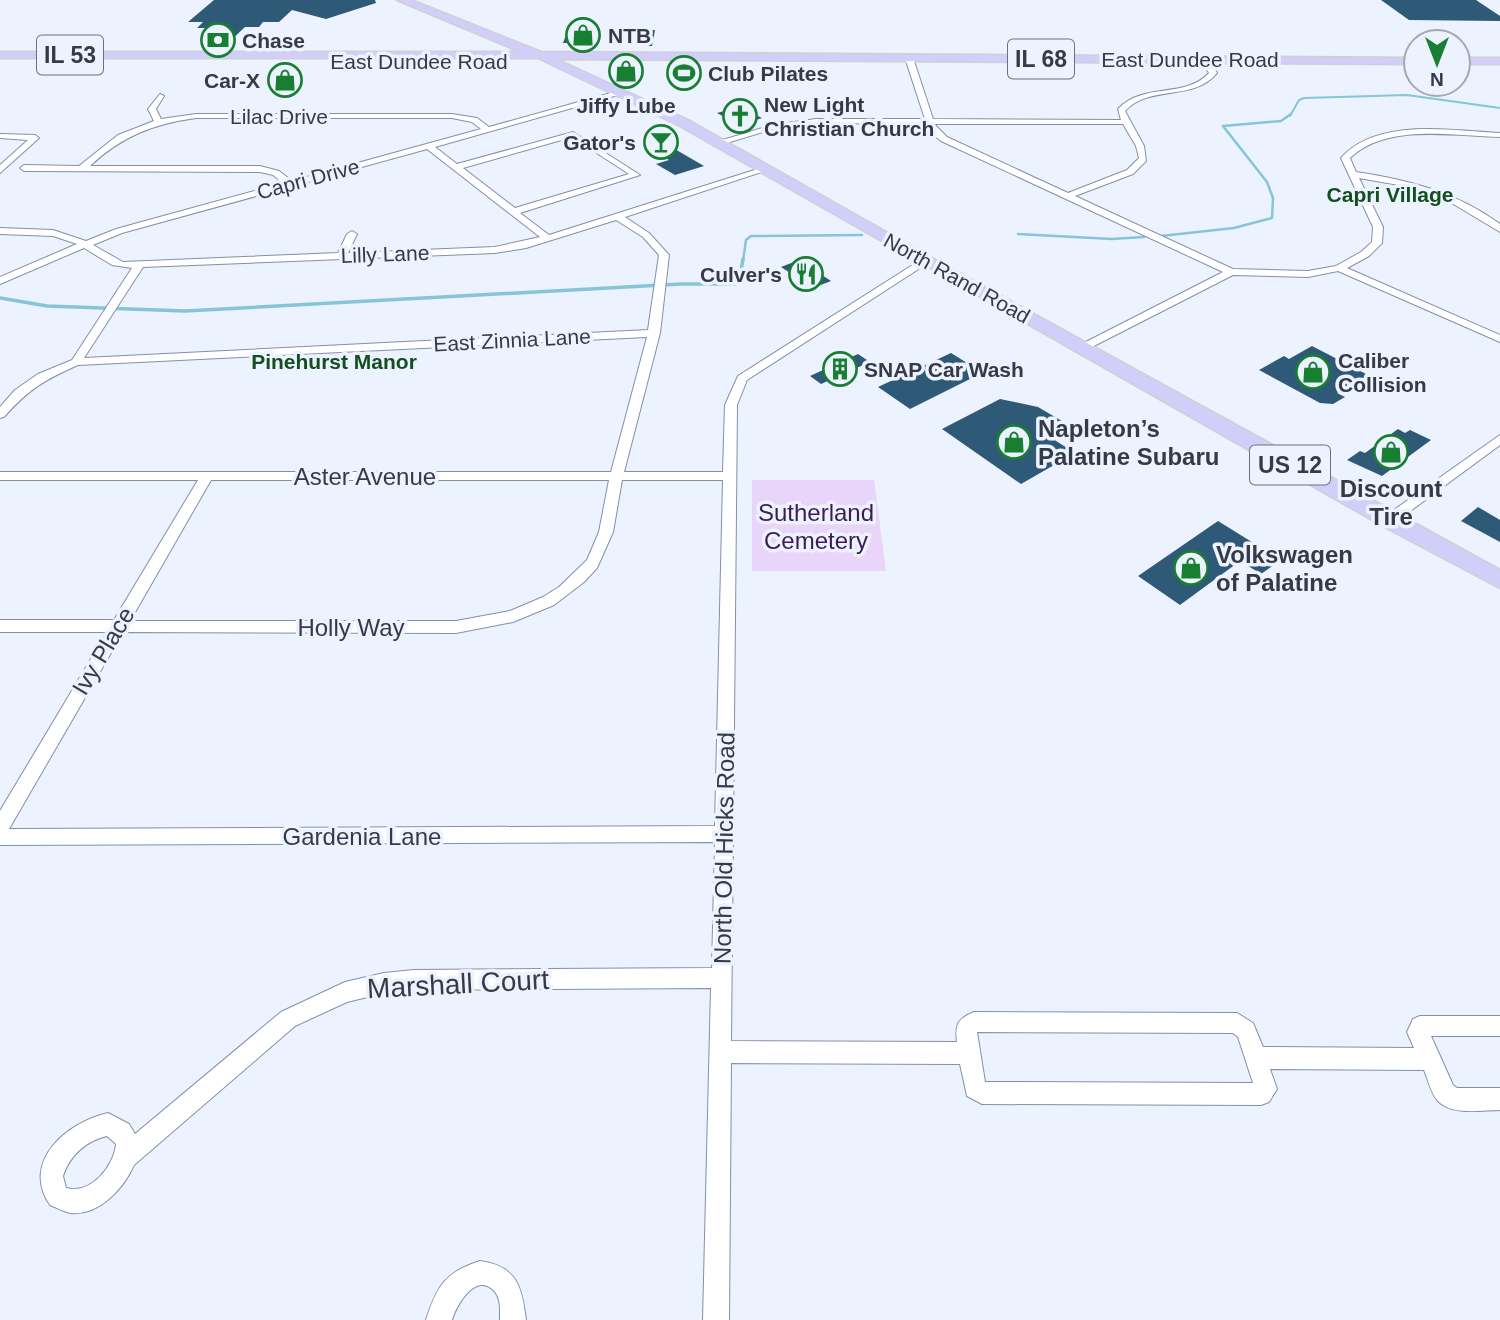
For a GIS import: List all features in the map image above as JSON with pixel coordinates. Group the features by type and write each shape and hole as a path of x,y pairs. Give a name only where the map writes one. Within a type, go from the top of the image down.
{"main road":[{"name":"North Rand Road","path":"402,0 544,57 720,142 926,261 1500,580"},
{"path":"490,54 506,51 509,46 505,41"},
{"name":"East Dundee Road","path":"0,58 29,55 490,54 544,57 1402,61"},
{"name":"East Dundee Road","path":"0,58 524,62 544,57"},
{"path":"584,76 584,67 587,64 622,57"},
{"path":"1472,61 1500,61"}],"street":[{"path":"909,58 932,129 944,139 1231,272 1296,274 1339,268 1365,254 1377,243 1378,227 1345,158 1352,147 1374,138 1405,135 1500,135"},
{"path":"1065,197 1130,172 1143,159 1142,148 1124,122 1121,111 1125,104 1134,98 1186,88 1210,78 1213,73 1205,60"},
{"name":"Capri Drive","path":"0,281 34,264 119,231 621,93"},
{"path":"157,120 152,109 160,96"},
{"name":"Lilac Drive","path":"82,168 108,144 129,131 157,120 196,116 452,116 474,120 487,129"},
{"path":"720,142 794,123 1124,122"},
{"path":"456,167 573,134 636,174 513,212"},
{"path":"0,136 35,138 0,170"},
{"path":"429,146 547,238"},
{"path":"24,169 260,169 276,173 290,184"},
{"name":"Lilly Lane","path":"0,231 57,232 85,244 106,261 139,265 495,250 523,246 766,169"},
{"path":"1352,174 1422,186 1479,212 1500,229"},
{"name":"Holly Way","path":"0,626 456,627 506,619 552,598 590,567 605,538 616,476 654,333 664,255 646,235 619,217"},
{"path":"342,255 352,234"},
{"name":"North Old Hicks Road","path":"716,1320 730,405 742,378 926,261"},
{"path":"76,362 139,265"},
{"path":"1339,268 1500,339"},
{"path":"1082,348 1231,272"},
{"name":"East Zinnia Lane","path":"0,414 19,393 42,376 76,362 654,333"},
{"path":"1389,520 1500,439"},
{"name":"Aster Avenue","path":"0,476 730,476"},
{"name":"Ivy Place","path":"0,827 207,476"},
{"name":"Gardenia Lane","path":"0,837 724,834"},
{"name":"Marshall Court","path":"126,1157 288,1019 345,992 384,983 415,980 722,978"},
{"path":"974,1022 1237,1023 1246,1030 1266,1089 1261,1094 982,1093 975,1088 969,1053 966,1027 974,1022"},
{"path":"1500,1026 1420,1026 1418,1032 1445,1093 1454,1099 1500,1099"},
{"path":"720,1052 969,1053"},
{"path":"1255,1058 1430,1059"},
{"path":"439,1320 447,1296 455,1285 478,1273 491,1273 502,1279 510,1290 514,1304 513,1320"}],"green space":[{"name":"Sutherland Cemetery","path":"752,480 874,480 886,571 752,571"}],"building":[{"path":"214,0 375,0 376,3 326,19 292,10 279,22 263,22 259,27 245,27 228,43 206,43 202,42 218,28 197,28 203,22 188,22"},
{"path":"1381,0 1476,0 1500,16 1500,21 1409,20"},
{"name":"NTB","path":"568,30 588,30 584,43 563,43"},
{"path":"639,30 655,30 652,46 635,46"},
{"name":"New Light Christian Church","path":"739,107 762,118 740,125 717,113"},
{"path":"661,141 704,166 675,175 656,164 669,160 655,151"},
{"name":"Culver's","path":"799,260 831,281 813,288 781,267"},
{"name":"Caliber Collision","path":"1312,346 1368,375 1337,393 1345,397 1333,404 1320,403 1259,370 1284,356 1289,359"},
{"path":"951,353 980,371 973,374 976,376 910,409 878,387"},
{"name":"SNAP Car Wash","path":"858,354 870,362 821,384 810,376"},
{"name":"Napleton’s Palatine Subaru","path":"1000,399 1038,407 1067,424 1083,439 1053,439 1075,453 1021,484 942,429"},
{"name":"Discount Tire","path":"1398,429 1405,433 1410,430 1431,440 1382,476 1347,460 1360,451 1365,453"},
{"path":"1478,507 1500,520 1500,542 1461,521"},
{"name":"Volkswagen of Palatine","path":"1218,521 1281,560 1261,574 1240,561 1180,605 1138,576"}],"waterway":[{"path":"1290,116 1299,100 1304,98 1407,95 1500,108"},
{"path":"1161,236 1234,228 1272,218 1273,198 1267,182 1223,126 1281,121 1291,114"},
{"path":"1018,234 1112,239 1144,237"},
{"path":"743,261 746,240 751,236 862,235"},
{"path":"0,298 47,306 185,311 681,284 734,284 739,282 743,259"}],"place":[{"name":"NTB","path":"583,35"},
{"name":"Chase","path":"218,40"},
{"name":"Jiffy Lube","path":"626,71"},
{"name":"Club Pilates","path":"684,73"},
{"name":"Car-X","path":"285,80"},
{"name":"New Light Christian Church","path":"740,116"},
{"name":"Gator's","path":"661,142"},
{"name":"Culver's","path":"806,274"},
{"name":"SNAP Car Wash","path":"840,369"},
{"name":"Caliber Collision","path":"1313,372"},
{"name":"Napleton’s Palatine Subaru","path":"1014,442"},
{"name":"Discount Tire","path":"1391,452"},
{"name":"Volkswagen of Palatine","path":"1191,568"}],"district":[{"name":"Capri Village","path":"1390,194"},
{"name":"Pinehurst Manor","path":"334,361"}]}
